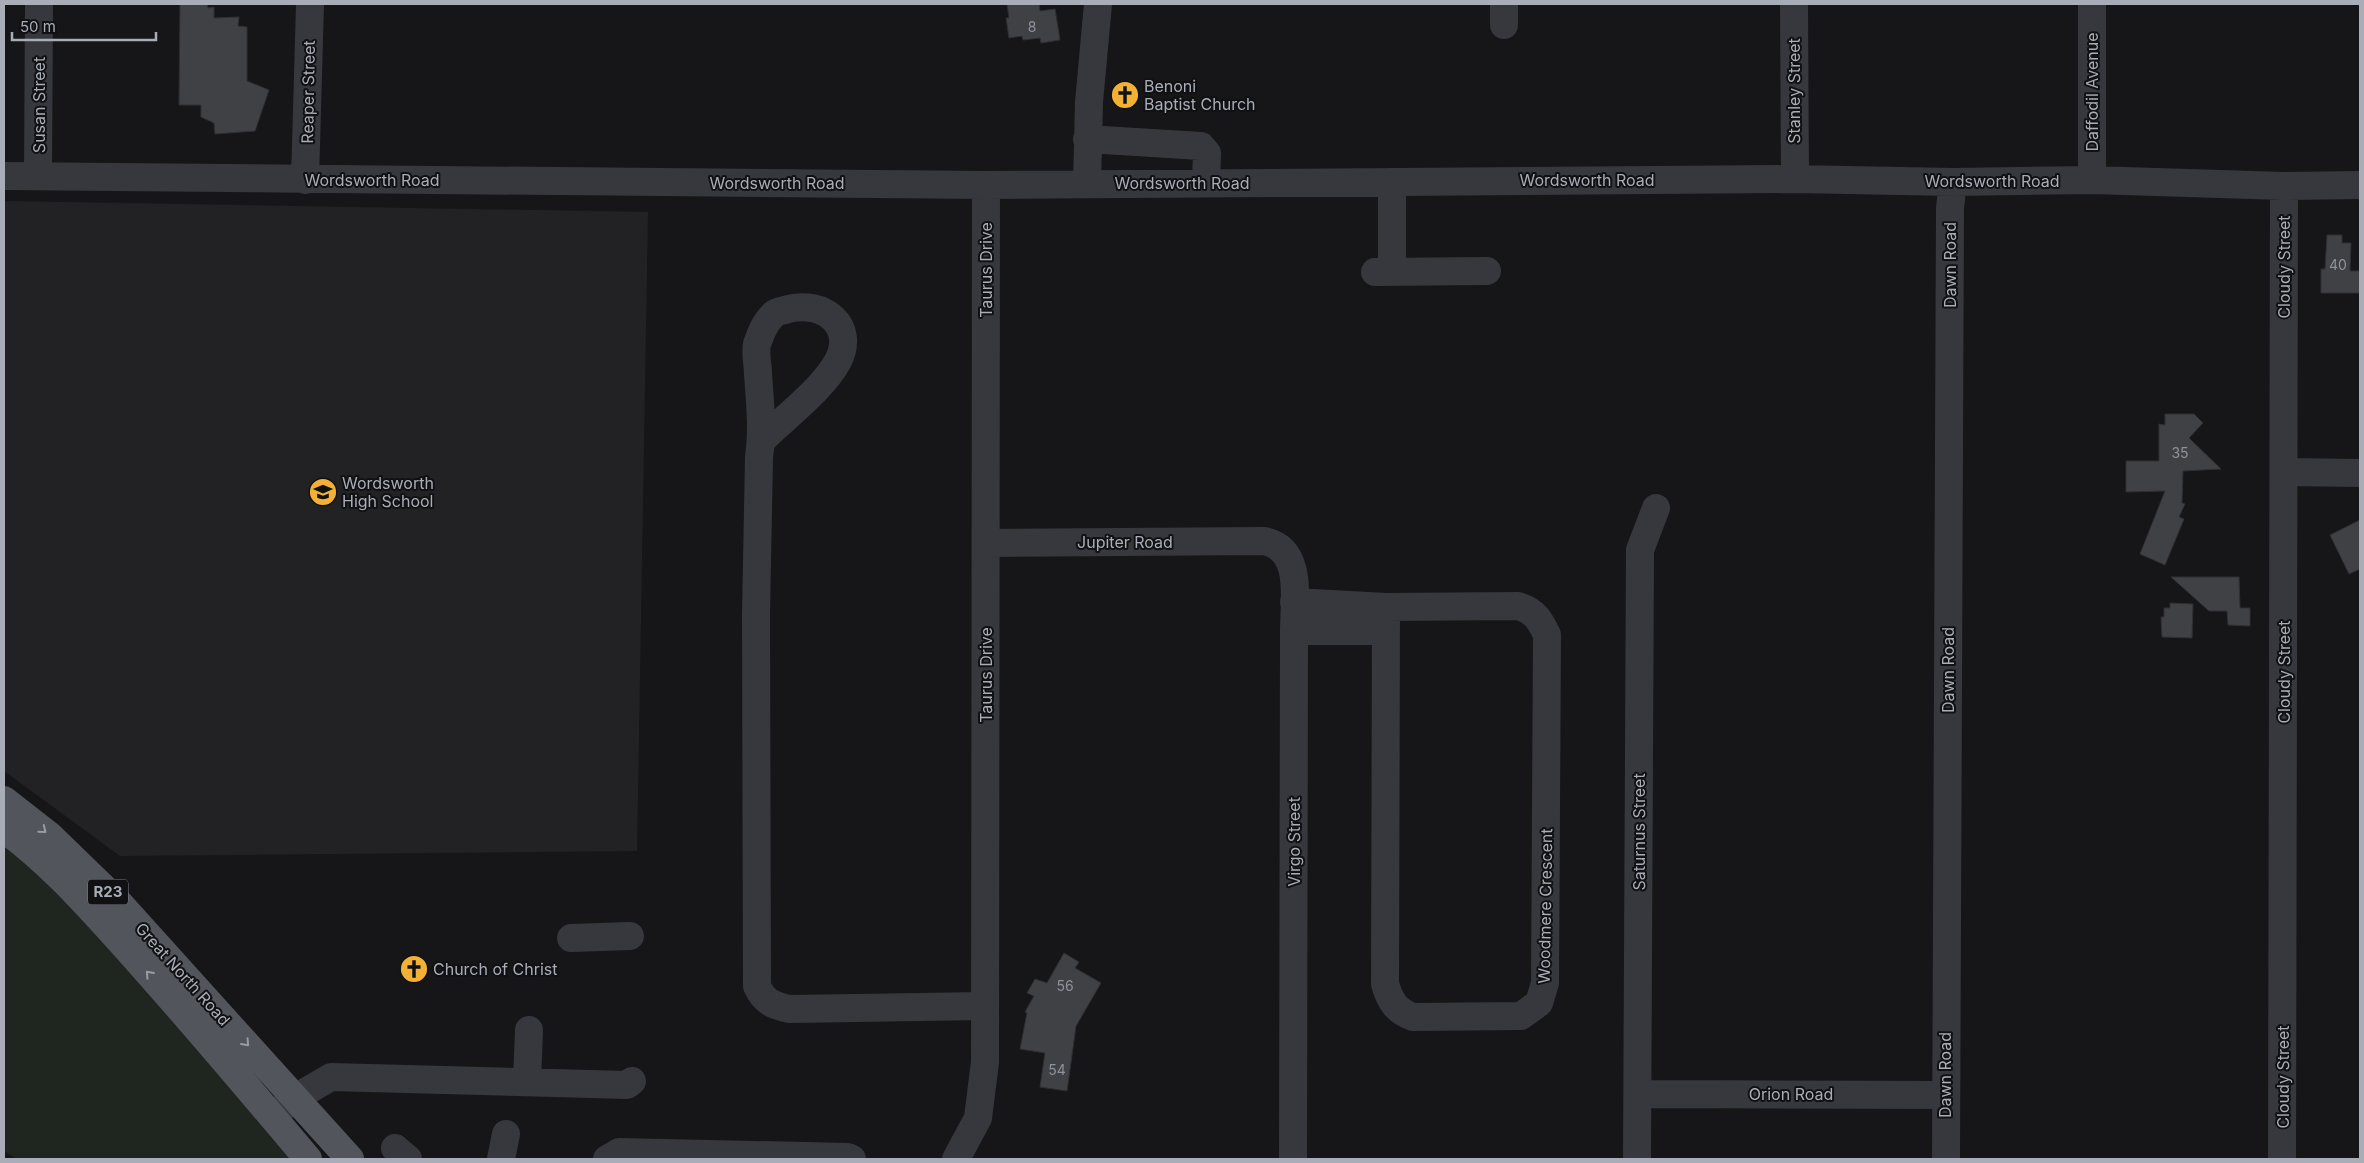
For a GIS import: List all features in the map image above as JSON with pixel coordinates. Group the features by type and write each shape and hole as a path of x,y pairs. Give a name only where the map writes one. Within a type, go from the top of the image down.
{"main road":[{"name":"Great North Road","path":"4,800 50,836 117,901 350,1159"},
{"name":"Great North Road","path":"4,829 68,884 182,1010 308,1159"}],"street":[{"name":"Susan Street","path":"38,176 39,4"},
{"name":"Reaper Street","path":"305,180 310,4"},
{"path":"1087,184 1087,139 1098,4"},
{"name":"Stanley Street","path":"1794,4 1795,179"},
{"name":"Daffodil Avenue","path":"2092,4 2092,180"},
{"path":"1087,139 1201,146 1206,153 1206,183"},
{"name":"Wordsworth Road","path":"4,176 986,185 1795,179 1953,182 2092,180 2284,186 2360,185"},
{"path":"1392,182 1384,272 1487,271"},
{"name":"Dawn Road","path":"1946,1159 1950,208 1953,182"},
{"name":"Taurus Drive","path":"956,1159 978,1118 985,1062 986,185"},
{"name":"Cloudy Street","path":"2282,1159 2284,186"},
{"path":"762,440 828,376 838,359 843,342 837,323 826,311 814,307 793,308 775,313 764,327 756,346 762,440 759,457 756,625 757,986 770,1003 790,1009 985,1006"},
{"path":"2284,472 2360,473"},
{"name":"Saturnus Street","path":"1637,1159 1640,550 1656,508"},
{"name":"Jupiter Road","path":"987,543 1264,541"},
{"name":"Virgo Street","path":"1264,541 1274,543 1284,551 1290,559 1294,572 1293,1159"},
{"name":"Woodmere Crescent","path":"1294,602 1386,619"},
{"name":"Woodmere Crescent","path":"1294,631 1386,619 1518,606 1533,612 1547,635 1545,983 1539,1003 1521,1016 1413,1017 1398,1010 1389,998 1385,984 1386,619"},
{"path":"571,938 630,936"},
{"path":"527,1082 529,1030"},
{"path":"272,1116 295,1098 331,1077 627,1085 632,1081"},
{"name":"Orion Road","path":"1638,1094 1945,1095"},
{"path":"607,1159 619,1152 849,1159"}],"shaded area":[{"name":"Wordsworth High School","path":"4,201 648,212 637,851 120,856 4,771"},
{"path":"4,840 64,895 294,1159 17,1159 4,1151"}],"building":[{"path":"180,4 207,4 208,8 214,7 214,18 239,17 238,26 247,27 247,81 269,90 255,131 215,134 214,123 201,117 201,105 179,105"},
{"path":"1007,4 1039,4 1040,11 1055,9 1060,40 1041,43 1040,38 1023,40 1022,36 1009,38 1006,18 1009,18"},
{"path":"2327,235 2342,235 2342,243 2351,243 2350,271 2360,271 2360,293 2321,293 2321,269 2325,269"},
{"path":"2165,414 2194,414 2203,423 2189,438 2221,469 2183,471 2182,503 2185,504 2179,517 2184,519 2165,565 2140,554 2165,491 2126,492 2126,461 2159,461 2159,424 2165,425"},
{"path":"2360,520 2360,569 2349,574 2330,535"},
{"path":"2171,577 2239,577 2240,608 2250,608 2250,626 2228,625 2227,611 2209,611"},
{"path":"2170,603 2193,604 2192,638 2162,637 2161,617 2164,617 2164,608 2170,608"},
{"path":"1064,953 1079,962 1075,968 1101,983 1076,1026 1067,1091 1040,1087 1045,1053 1020,1049 1027,1013 1025,1012 1034,996 1027,993 1035,979 1047,983"}],"place":[{"name":"Benoni Baptist Church","path":"1125,95"},
{"name":"Wordsworth High School","path":"323,492"},
{"name":"Church of Christ","path":"414,969"}]}
